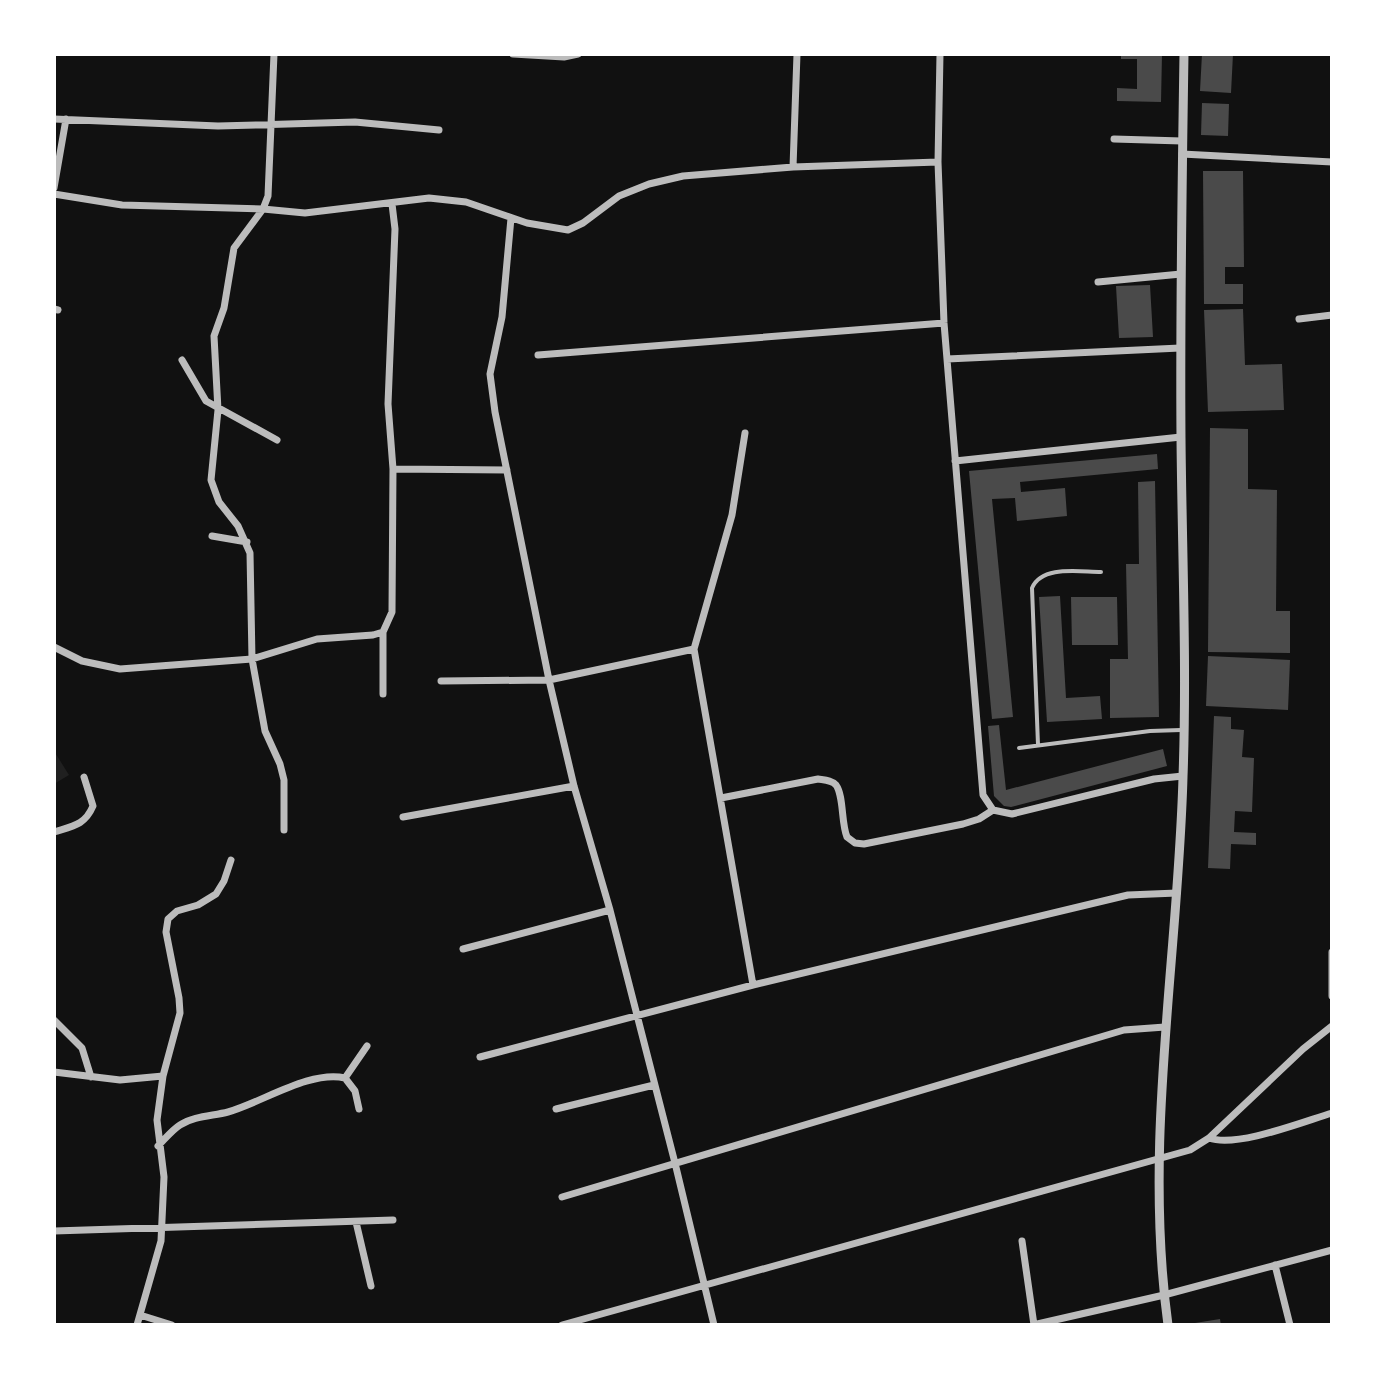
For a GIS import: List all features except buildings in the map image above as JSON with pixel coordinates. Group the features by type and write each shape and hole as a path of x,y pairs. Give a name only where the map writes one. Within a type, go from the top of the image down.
{"street":[{"path":"274,54 268,196 263,209 234,248 224,308 214,336 218,410 211,480 219,502 247,542 250,553 252,659 265,731 284,780 284,830"},
{"path":"513,54 564,57 578,54"},
{"path":"793,167 797,54"},
{"path":"940,54 938,162 944,323 983,795 993,810 1012,814 1154,779 1183,776"},
{"path":"1168,1325 1160,1255 1158,1158 1183,776 1180,348 1184,54"},
{"path":"54,119 218,126 355,122 439,130"},
{"path":"66,119 54,191 122,205 329,212 429,198 445,199 568,230 583,223 619,196 649,184 683,176 793,167 938,162"},
{"path":"1114,139 1182,141"},
{"path":"1182,154 1332,162"},
{"path":"383,694 383,632 392,612 393,469 388,404 395,229 392,204"},
{"path":"511,218 502,317 490,374 495,412 549,680 574,786 610,910 714,1325"},
{"path":"1098,282 1181,274"},
{"path":"1299,319 1332,315"},
{"path":"538,355 944,323"},
{"path":"947,359 1180,348"},
{"path":"182,360 206,401 277,440"},
{"path":"745,433 732,515 694,649 753,985"},
{"path":"955,461 1181,437"},
{"path":"393,469 507,470"},
{"path":"212,536 247,542"},
{"path":"54,647 82,661 120,669 252,659 317,639 383,632"},
{"path":"441,681 549,680 694,649"},
{"path":"54,832 83,823 88,818 93,806 84,777"},
{"path":"721,798 818,779 830,781 836,785 839,794 847,837 855,843 864,844 963,824 993,810"},
{"path":"403,817 574,786"},
{"path":"137,1325 159,1253 163,1227 164,1177 157,1120 163,1076 180,1013 166,932 168,919 177,911 198,905 216,894 231,860"},
{"path":"480,1057 753,985 1128,895 1177,893"},
{"path":"463,949 610,910"},
{"path":"1332,952 1332,996"},
{"path":"54,1020 82,1048 91,1077"},
{"path":"562,1325 1190,1150 1209,1138 1303,1049 1332,1026"},
{"path":"562,1197 1124,1030 1165,1027"},
{"path":"345,1078 367,1046"},
{"path":"54,1072 120,1080 163,1076"},
{"path":"158,1146 180,1125 189,1121 231,1111 314,1079 345,1078 355,1091 359,1109"},
{"path":"556,1109 654,1085"},
{"path":"1209,1138 1219,1142 1239,1140 1332,1113"},
{"path":"54,1231 393,1220"},
{"path":"356,1222 371,1286"},
{"path":"1022,1241 1034,1325 1164,1295 1332,1250"},
{"path":"1275,1265 1290,1325"},
{"path":"140,1315 172,1325"}],"lane":[{"path":"1038,745 1032,588 1036,579 1044,574 1101,572"},
{"path":"1019,748 1150,731 1184,730"}],"shaded area":[{"path":"54,751 69,775 54,784"}]}
